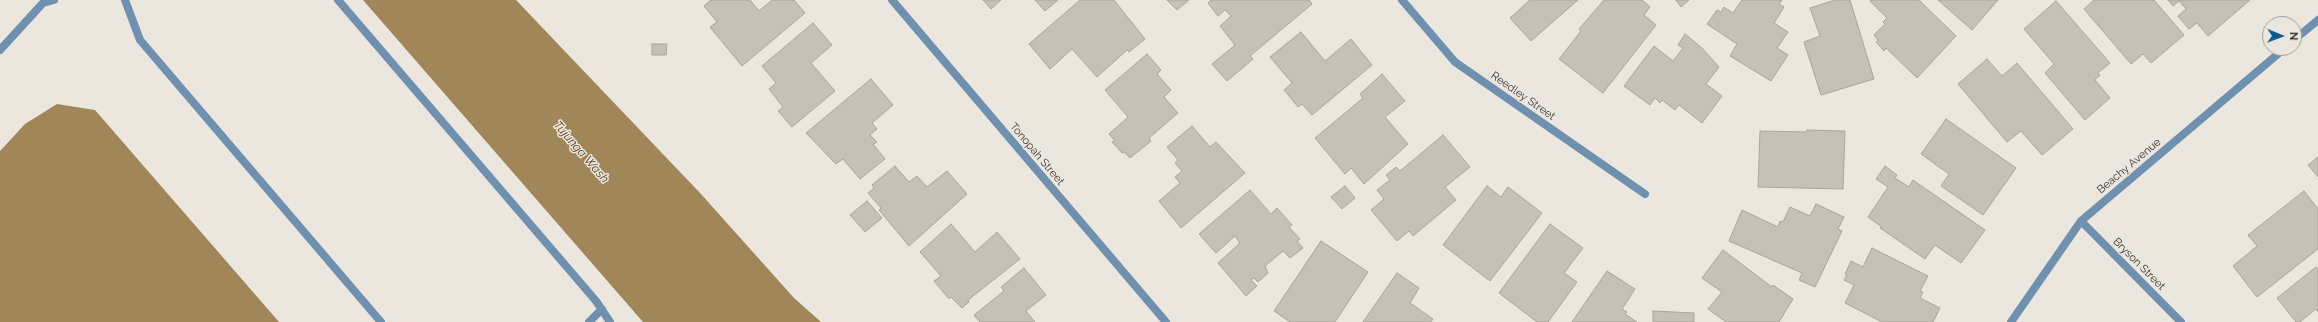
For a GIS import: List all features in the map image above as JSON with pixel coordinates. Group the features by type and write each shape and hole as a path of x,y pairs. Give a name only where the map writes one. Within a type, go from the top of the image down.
{"street":[{"path":"0,50 43,4 54,0"},
{"path":"125,0 140,40 380,322"},
{"path":"338,0 602,309 610,322"},
{"name":"Tonopah Street","path":"892,0 1166,322"},
{"name":"Reedley Street","path":"1402,0 1455,62 1645,194"},
{"path":"2302,33 2318,20"},
{"name":"Beachy Avenue","path":"2011,322 2081,221 2276,56"},
{"name":"Bryson Street","path":"2081,221 2181,322"},
{"path":"589,322 602,309"}],"water":[{"name":"Tujunga Wash","path":"363,0 516,0 701,194 794,298 821,322 643,322"},
{"path":"57,104 95,110 279,322 0,322 0,151 25,124"}],"building":[{"path":"711,0 750,0 759,11 772,0 794,0 805,13 742,66 710,27 717,22 704,6"},
{"path":"983,0 1001,0 991,9"},
{"path":"1035,0 1058,0 1045,11"},
{"path":"1080,0 1114,0 1145,39 1129,52 1127,50 1097,77 1072,49 1050,69 1029,44"},
{"path":"1167,0 1189,0 1177,10"},
{"path":"1211,0 1309,0 1312,4 1250,56 1253,59 1227,81 1212,64 1235,45 1220,26 1231,16 1225,10 1218,16 1208,3"},
{"path":"1530,0 1578,0 1531,41 1510,18"},
{"path":"1604,0 1642,0 1650,7 1644,15 1656,25 1603,93 1559,59 1581,31 1579,29"},
{"path":"1676,0 1689,0 1681,7"},
{"path":"1742,0 1782,0 1779,4 1784,7 1774,23 1788,32 1777,48 1788,55 1771,81 1730,56 1737,44 1707,24 1717,10 1721,12 1724,7 1733,13"},
{"path":"1835,0 1850,0 1874,79 1821,95 1804,42 1820,36 1810,8"},
{"path":"1919,0 1956,36 1917,78 1886,48 1884,51 1876,42 1878,40 1874,35 1885,24 1883,22 1887,18 1870,1"},
{"path":"1938,0 1998,0 1972,30"},
{"path":"2094,0 2154,0 2184,35 2151,63 2143,54 2131,64 2084,9"},
{"path":"2168,0 2250,0 2208,36 2197,23 2189,29 2178,16 2186,9 2179,1 2173,6"},
{"path":"2056,1 2110,63 2098,73 2100,75 2095,80 2110,98 2085,120 2045,73 2054,64 2024,29"},
{"path":"813,23 832,45 811,63 835,91 792,127 778,111 783,107 769,89 776,83 762,66"},
{"path":"1301,32 1325,61 1351,39 1372,65 1312,115 1302,104 1298,107 1284,90 1292,83 1270,57"},
{"path":"1685,34 1702,48 1719,67 1706,84 1722,96 1702,123 1679,105 1675,110 1662,100 1660,103 1655,98 1650,105 1624,86 1654,46 1673,61 1683,48 1678,45"},
{"path":"652,44 667,44 666,55 652,55"},
{"path":"1147,54 1161,70 1157,74 1171,90 1164,97 1178,113 1149,138 1151,141 1130,158 1124,152 1122,153 1112,142 1115,141 1109,134 1128,117 1105,90"},
{"path":"1987,59 2002,76 2017,63 2073,129 2042,155 2021,131 2007,142 1958,84"},
{"path":"1382,74 1405,101 1385,117 1408,144 1364,184 1351,168 1345,174 1315,138 1363,98 1360,94"},
{"path":"871,79 893,105 872,123 877,129 870,135 877,142 873,144 885,159 860,179 843,159 836,164 806,133"},
{"path":"1946,119 2016,168 1983,215 1941,186 1949,174 1921,154"},
{"path":"1192,126 1210,147 1216,142 1245,173 1181,228 1159,201 1180,183 1175,177 1182,171 1175,163 1178,160 1167,147"},
{"path":"1807,130 1845,131 1843,189 1758,187 1760,131 1806,132"},
{"path":"1443,135 1470,167 1445,187 1456,200 1413,236 1409,231 1397,241 1371,210 1384,199 1377,190 1390,180 1386,175 1396,167 1400,171"},
{"path":"2318,157 2318,177 2308,165"},
{"path":"895,166 909,182 917,176 927,187 947,171 967,194 909,246 879,210 881,208 868,193 874,188 872,185"},
{"path":"1885,166 1897,175 1895,178 1909,187 1913,180 1985,230 1961,263 1935,245 1925,259 1880,228 1882,227 1868,217 1888,187 1876,179"},
{"path":"1345,186 1355,198 1342,209 1331,197"},
{"path":"1487,186 1501,197 1508,187 1542,213 1490,281 1443,245"},
{"path":"1250,190 1271,214 1277,208 1292,225 1289,227 1300,239 1297,241 1303,248 1290,258 1283,251 1265,266 1268,273 1258,282 1254,278 1251,280 1257,286 1246,296 1218,263 1240,243 1235,236 1216,253 1199,234"},
{"path":"2304,191 2318,209 2318,249 2257,297 2233,266 2257,246 2248,235"},
{"path":"867,201 882,218 865,232 850,215"},
{"path":"1816,204 1844,217 1838,229 1842,231 1815,287 1799,280 1802,273 1729,241 1742,210 1778,227 1780,221 1783,222 1790,207 1810,216"},
{"path":"951,224 975,252 997,232 1020,259 968,300 969,302 962,308 951,297 949,299 934,281 941,276 920,252"},
{"path":"1550,224 1583,248 1564,273 1577,282 1548,322 1537,322 1499,293"},
{"path":"1321,241 1368,272 1335,322 1290,322 1274,311"},
{"path":"1872,248 1928,276 1920,291 1923,292 1920,298 1940,308 1933,322 1882,322 1845,303 1854,285 1844,280 1851,261 1863,267"},
{"path":"1723,250 1772,287 1773,285 1793,299 1779,322 1726,322 1708,309 1722,292 1702,278"},
{"path":"2316,267 2318,270 2318,312 2316,309 2300,322 2296,322 2277,298"},
{"path":"1024,268 1046,295 1026,311 1035,322 980,322 974,315 1004,291 1001,287"},
{"path":"1607,271 1635,289 1622,309 1627,312 1625,314 1637,322 1572,322"},
{"path":"1397,273 1419,288 1410,303 1433,319 1431,322 1363,322"},
{"path":"1653,311 1694,313 1694,322 1653,322"}]}
